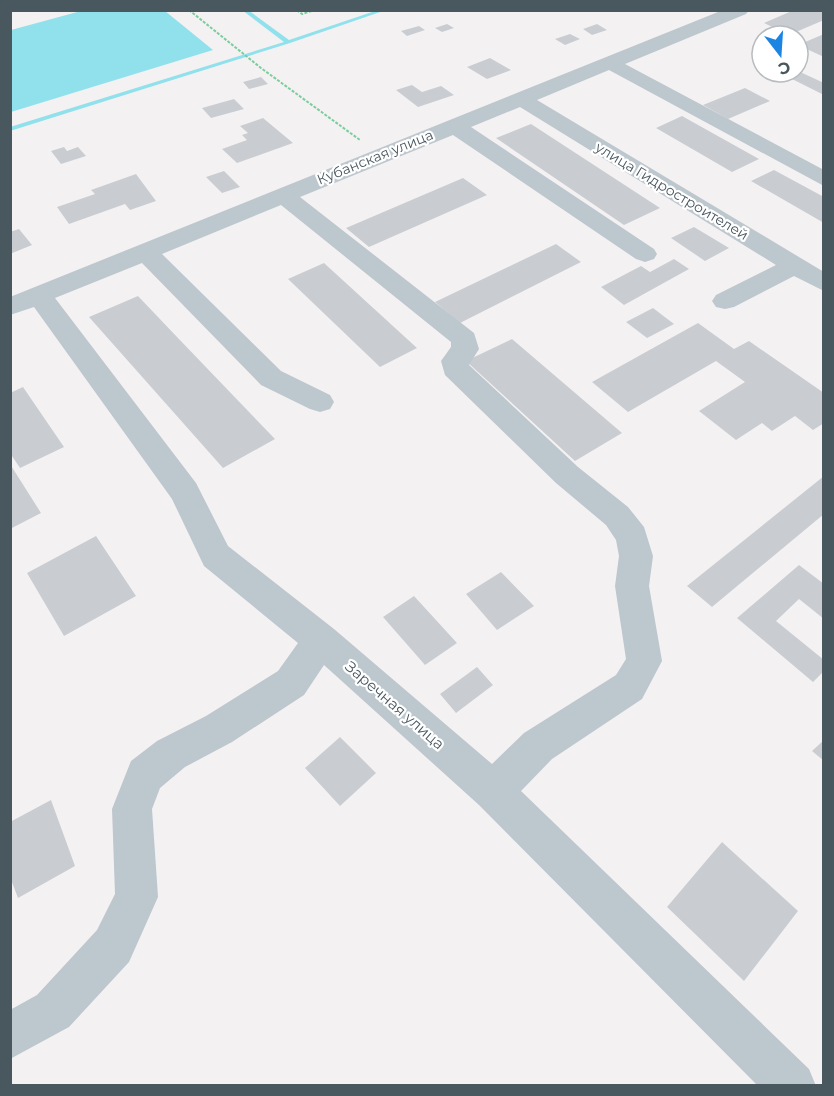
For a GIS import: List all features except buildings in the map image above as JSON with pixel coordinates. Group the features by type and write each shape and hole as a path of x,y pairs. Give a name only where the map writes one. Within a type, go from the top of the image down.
{"street":[{"name":"Кубанская улица","path":"25,301 740,10"},
{"path":"610,63 824,179"},
{"name":"улица Гидростроителей","path":"521,99 824,283"},
{"path":"453,125 645,254"},
{"path":"283,195 464,339 465,349 455,361 454,368 567,475 618,516 632,537 636,556 632,586 636,623 644,661 629,687 538,746 492,791"},
{"path":"145,252 270,378 320,402"},
{"path":"725,301 795,266"},
{"name":"Заречная улица","path":"25,301 185,492 216,556 321,640 492,791 792,1086"},
{"path":"10,1036 53,1011 113,946 137,897 132,809 145,775 171,754 219,729 291,683 321,640"}],"path":[{"path":"189,10 261,68 380,155"},
{"path":"297,10 302,14 315,10"}],"water":[{"path":"81,11 165,11 213,50 11,112 11,30"}],"waterway":[{"path":"244,10 288,42"},
{"path":"288,42 384,10"},
{"path":"10,129 288,42"}]}
